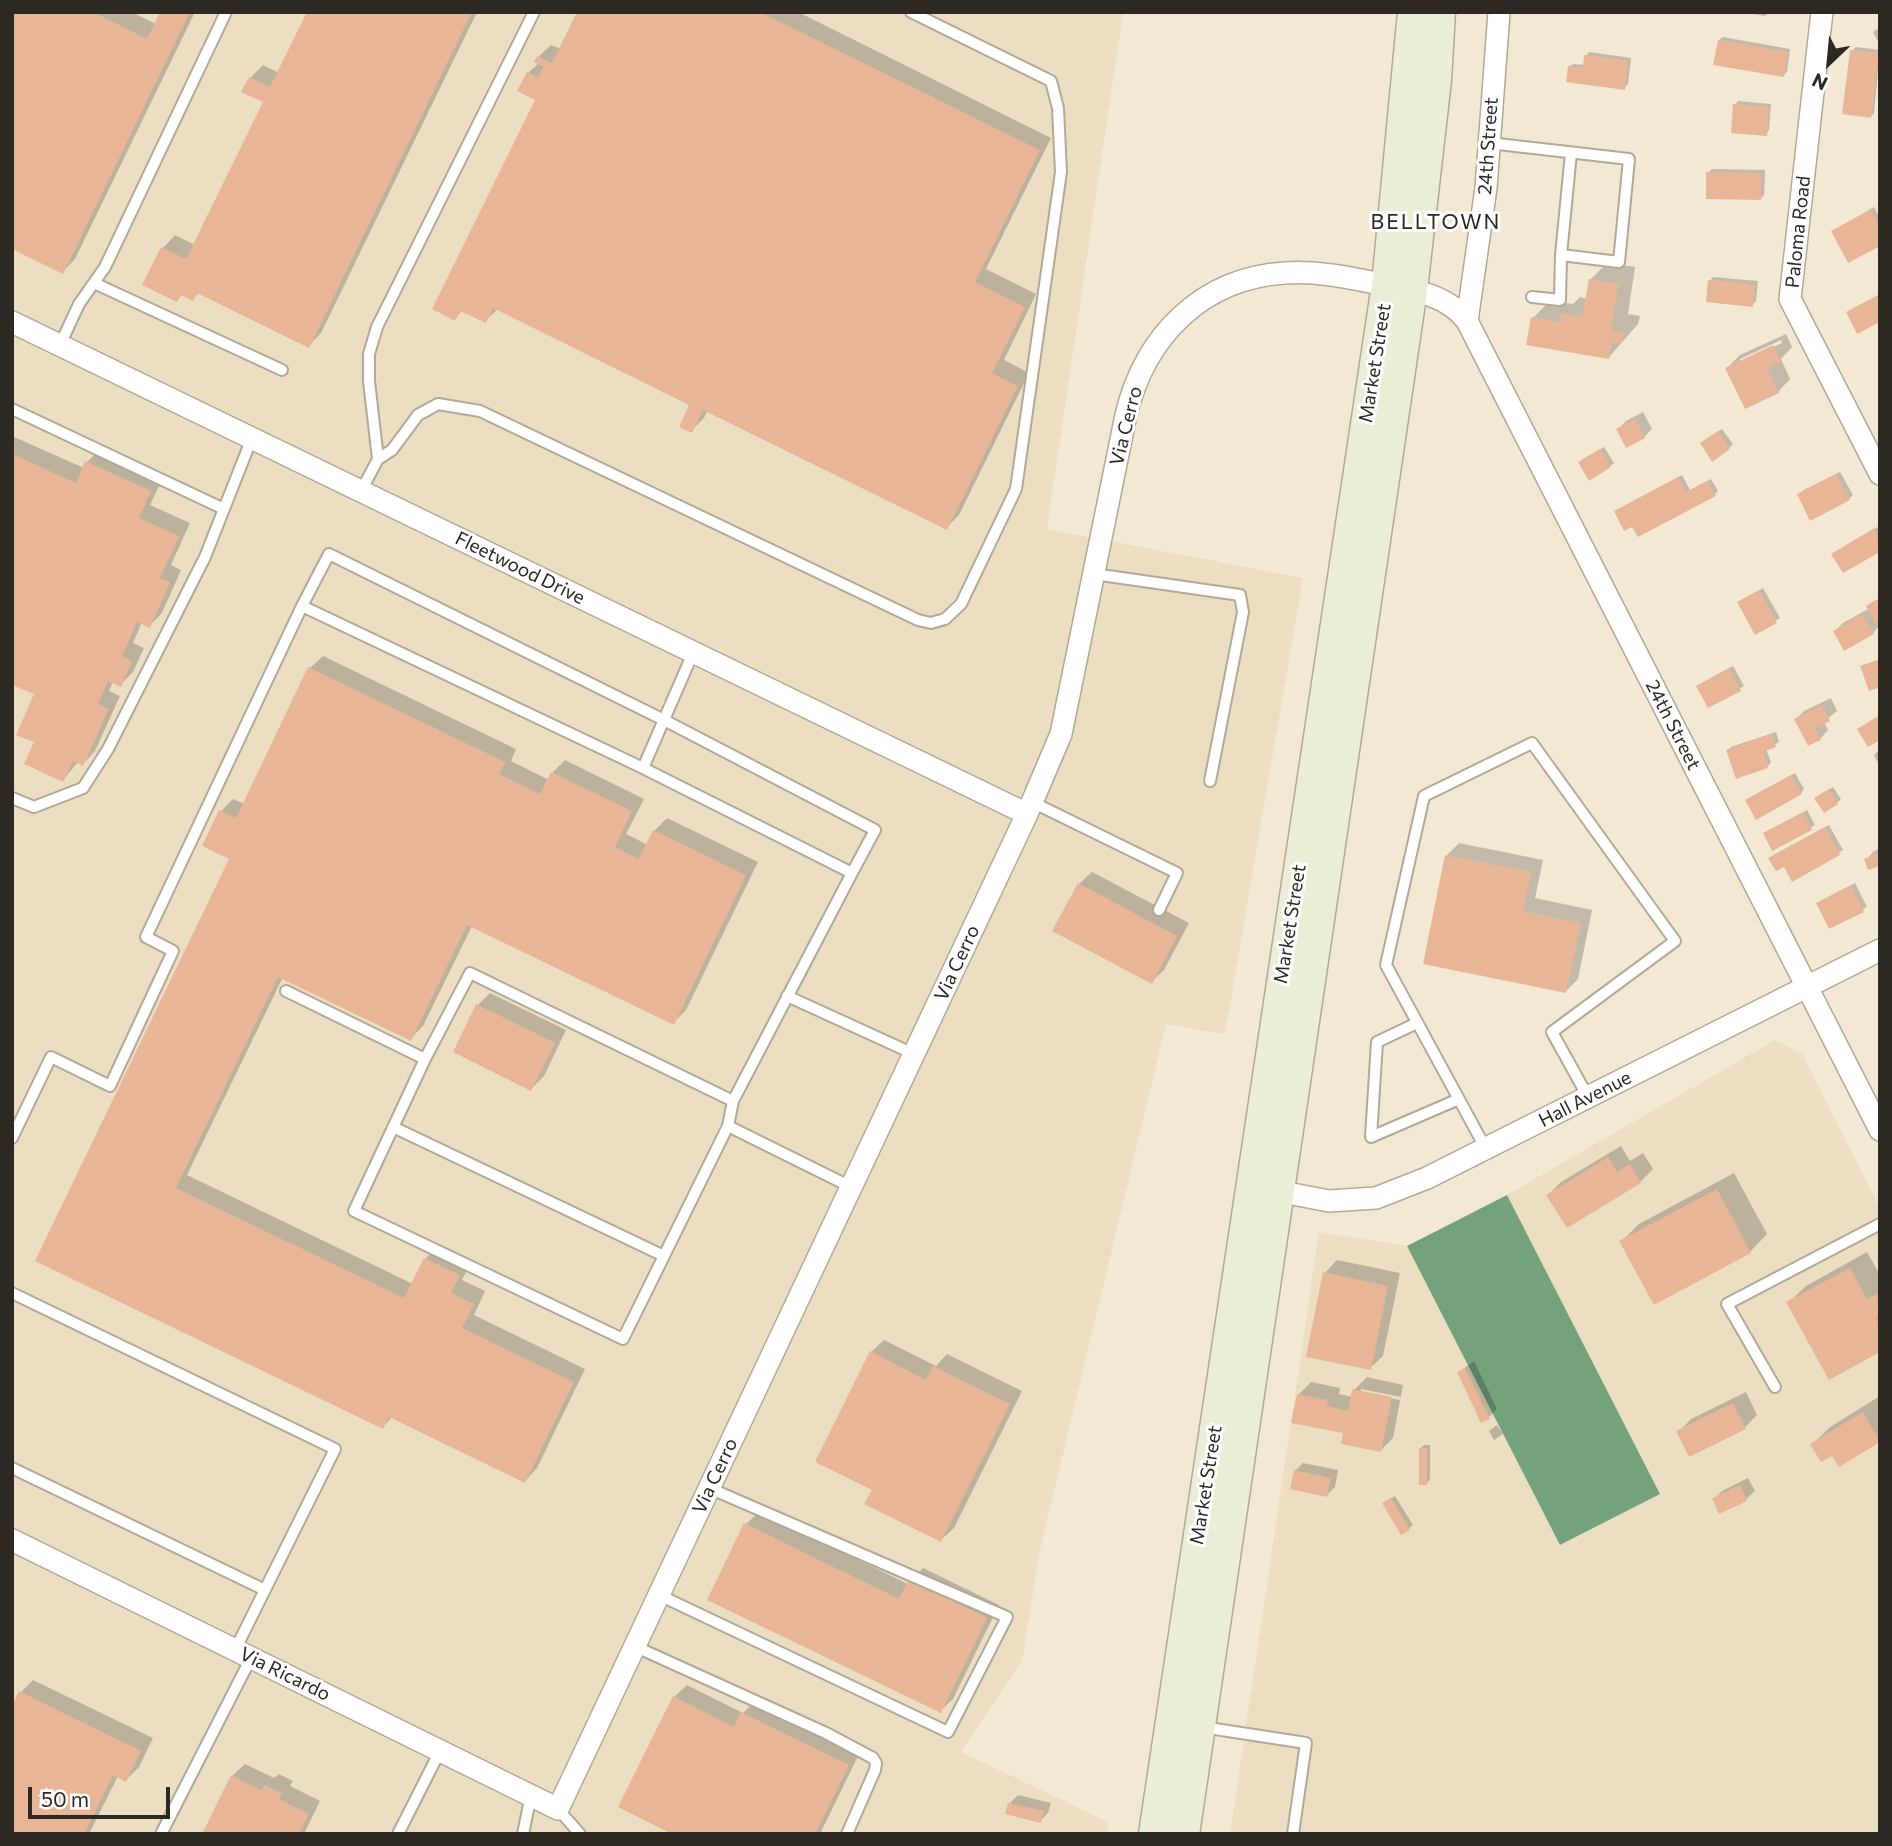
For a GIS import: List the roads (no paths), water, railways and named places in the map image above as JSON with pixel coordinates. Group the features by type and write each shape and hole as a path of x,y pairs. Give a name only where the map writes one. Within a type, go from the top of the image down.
{"main road":[{"name":"Market Street","path":"1399,287 1413,12"},
{"name":"Market Street","path":"1154,1834 1264,1188 1399,287 1436,80 1440,12"},
{"name":"Market Street","path":"1184,1834 1200,1727 1264,1188"}],"street":[{"name":"24th Street","path":"1467,321 1486,188 1499,12"},
{"name":"Paloma Road","path":"1822,12 1790,299 1880,474"},
{"name":"Via Cerro","path":"558,1809 1030,808 1061,734 1130,397 1149,356 1177,319 1200,300 1254,277 1297,273 1334,275 1399,287"},
{"name":"24th Street","path":"1399,287 1453,306 1467,321 1880,1130"},
{"name":"Fleetwood Drive","path":"12,322 694,653 1030,808"},
{"name":"Hall Avenue","path":"1264,1188 1329,1201 1376,1198 1427,1178 1486,1149 1880,950"},
{"name":"Via Ricardo","path":"14,1544 558,1809"}],"lane":[{"path":"60,345 79,304 106,267 226,12"},
{"path":"378,460 369,381 369,354 377,327 534,12"},
{"path":"361,491 378,460 392,450 418,415 438,404 480,411 918,620 931,623 945,619 961,604 1016,489 1061,172 1058,107 1051,81 911,12"},
{"path":"1489,143 1629,159 1619,262 1561,255"},
{"path":"1532,297 1560,300 1561,255 1571,153"},
{"path":"94,283 282,370"},
{"path":"12,408 224,509"},
{"path":"12,798 34,807 83,788 108,749 205,557 252,438"},
{"path":"12,1138 51,1057 110,1086 173,951 146,937 329,554 664,720 875,830 733,1101 728,1126 622,1339 354,1211 425,1059 470,973 733,1101"},
{"path":"1094,574 1240,595 1243,612 1210,781"},
{"path":"302,606 643,768 852,873"},
{"path":"643,768 694,653"},
{"path":"1486,1149 1386,965 1424,796 1532,743 1675,942 1552,1032 1588,1097"},
{"path":"1030,808 1177,873 1159,910"},
{"path":"286,991 425,1059"},
{"path":"787,996 914,1054"},
{"path":"1418,1023 1377,1042 1371,1137 1459,1099"},
{"path":"728,1126 851,1187"},
{"path":"393,1127 664,1256"},
{"path":"1775,1387 1727,1304 1880,1224"},
{"path":"12,1293 335,1448 265,1590 243,1654 161,1834"},
{"path":"12,1468 265,1590"},
{"path":"659,1595 948,1732 1007,1617 709,1488"},
{"path":"634,1646 826,1733 873,1758 876,1763 875,1770 847,1834"},
{"path":"1200,1727 1306,1743 1293,1834"},
{"path":"398,1834 440,1751"},
{"path":"523,1834 531,1796"},
{"path":"558,1809 580,1834"}],"district":[{"name":"BELLTOWN","path":"1436,222"}]}
